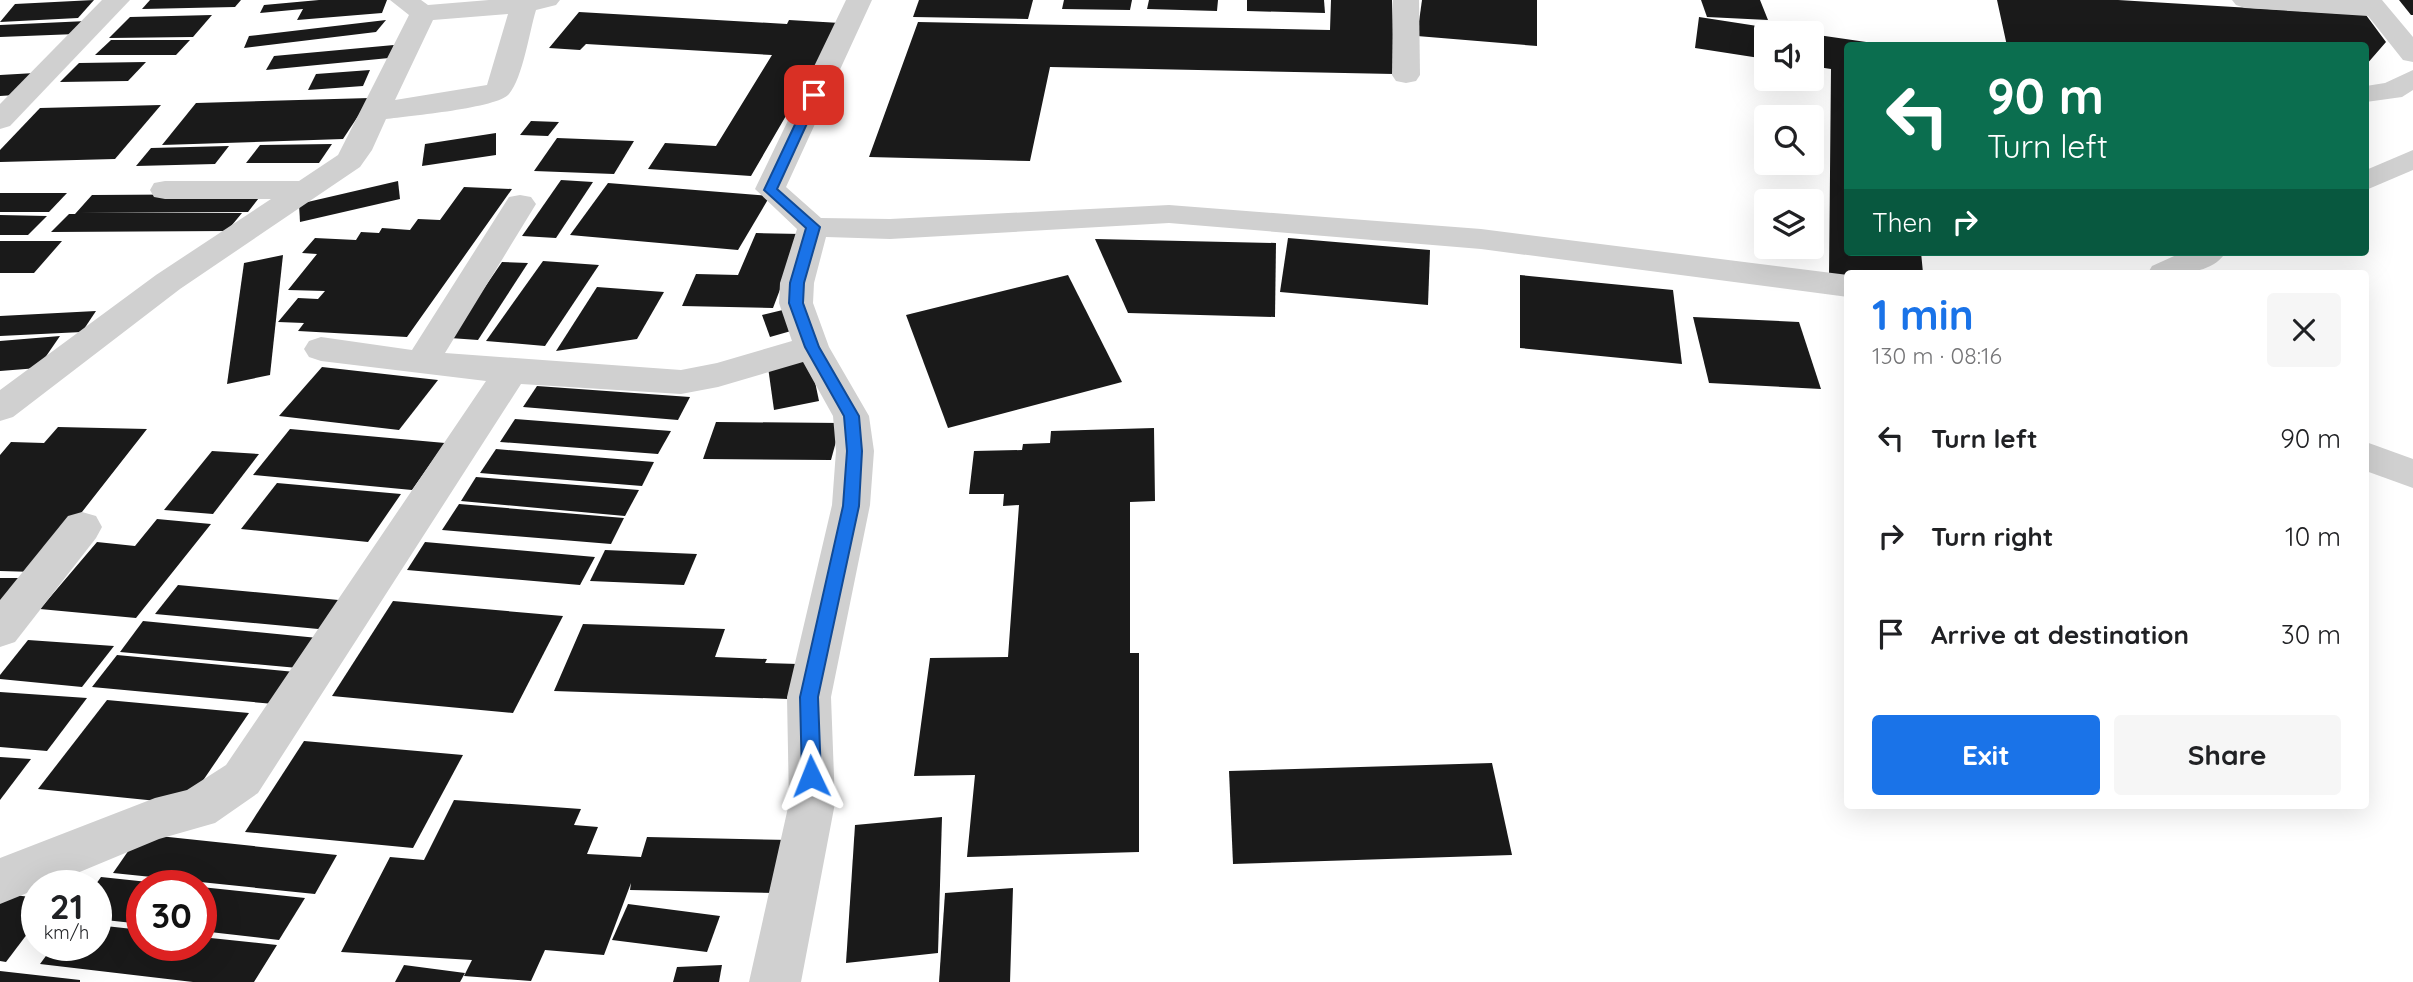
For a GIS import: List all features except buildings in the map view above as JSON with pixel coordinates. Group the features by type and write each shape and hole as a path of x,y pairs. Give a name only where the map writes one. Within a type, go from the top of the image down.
{"street":[{"path":"0,120 117,0"},
{"path":"859,0 770,190 813,227 890,229 1169,214 1481,239 1844,285"},
{"path":"1406,0 1406,75"},
{"path":"2245,0 2372,4 2413,54"},
{"path":"0,408 168,282 349,161 375,112 413,6 536,2 497,91 485,96 375,112"},
{"path":"2369,94 2392,91 2413,78"},
{"path":"2369,180 2413,159"},
{"path":"165,190 306,190"},
{"path":"421,363 520,204"},
{"path":"775,982 812,803 809,697 851,506 854,475 851,416 812,347 796,303 797,283 813,227"},
{"path":"2171,270 2201,256"},
{"path":"321,349 421,363 681,382 718,376 812,347"},
{"path":"0,881 155,819 198,807 242,779 510,371"},
{"path":"2369,457 2413,474"},
{"path":"0,630 82,527"}],"route":[{"path":"811,776 809,697 851,506 855,451 851,416 812,347 796,303 797,283 813,227 770,190 814,95"}]}
